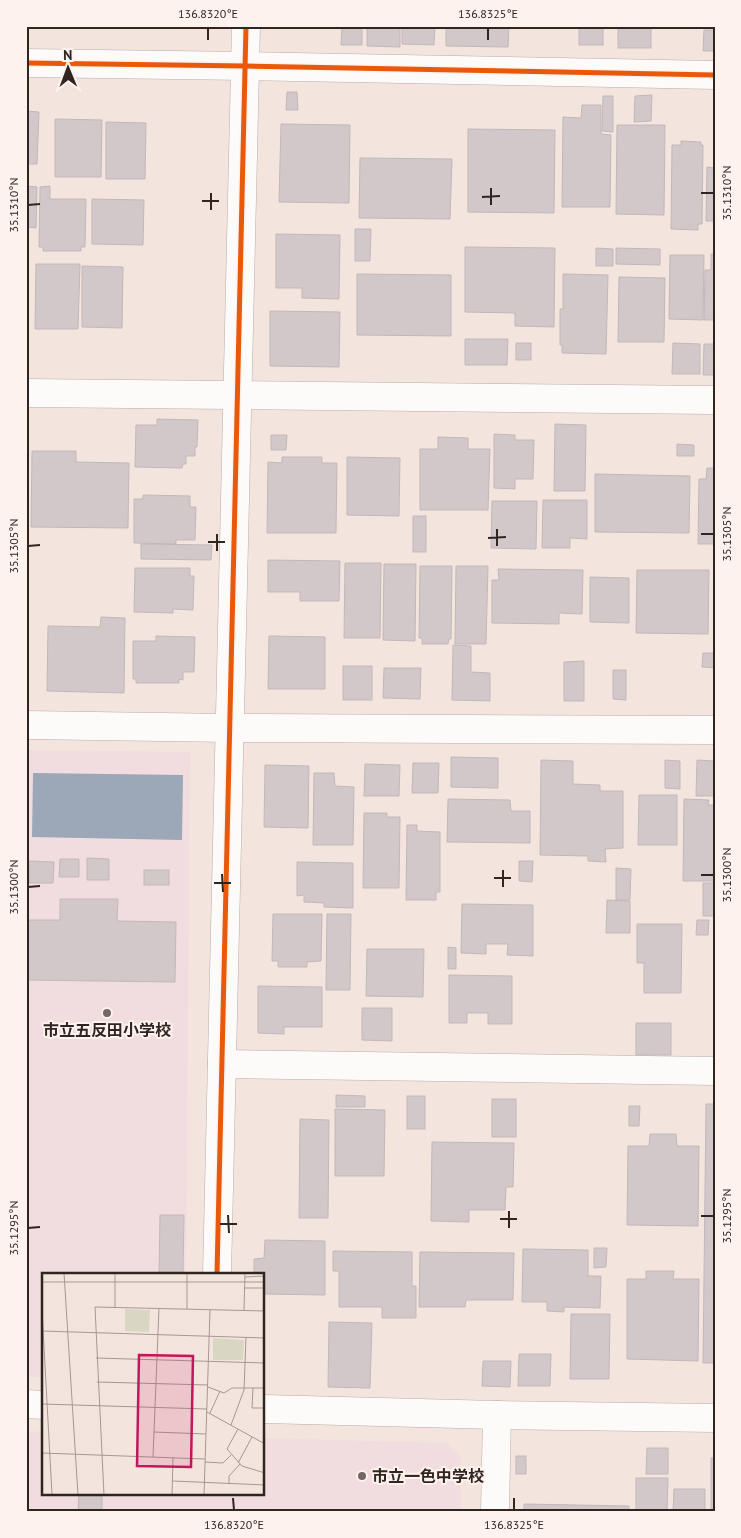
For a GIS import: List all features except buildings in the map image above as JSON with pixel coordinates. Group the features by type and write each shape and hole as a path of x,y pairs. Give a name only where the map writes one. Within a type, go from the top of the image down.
{"street":[{"path":"217,1273 246,26"},
{"path":"26,63 715,75"},
{"path":"26,393 715,400"},
{"path":"26,725 230,728 715,730"},
{"path":"222,1064 715,1071"},
{"path":"26,1404 42,1405"},
{"path":"265,1409 715,1418"},
{"path":"495,1512 497,1415"}],"shaded area":[{"name":"市立五反田小学校","path":"26,750 190,752 186,1273 42,1273 42,1377 26,1377"},
{"name":"市立一色中学校","path":"26,1431 42,1432 42,1496 265,1496 265,1438 446,1443 461,1457 461,1512 26,1512"}],"water":[{"path":"33,773 183,775 182,840 32,837"}],"cycle path":[{"path":"217,1273 246,26"},
{"path":"26,63 715,75"}],"place":[{"name":"市立五反田小学校","path":"107,1013"},
{"name":"市立一色中学校","path":"362,1476"}]}
